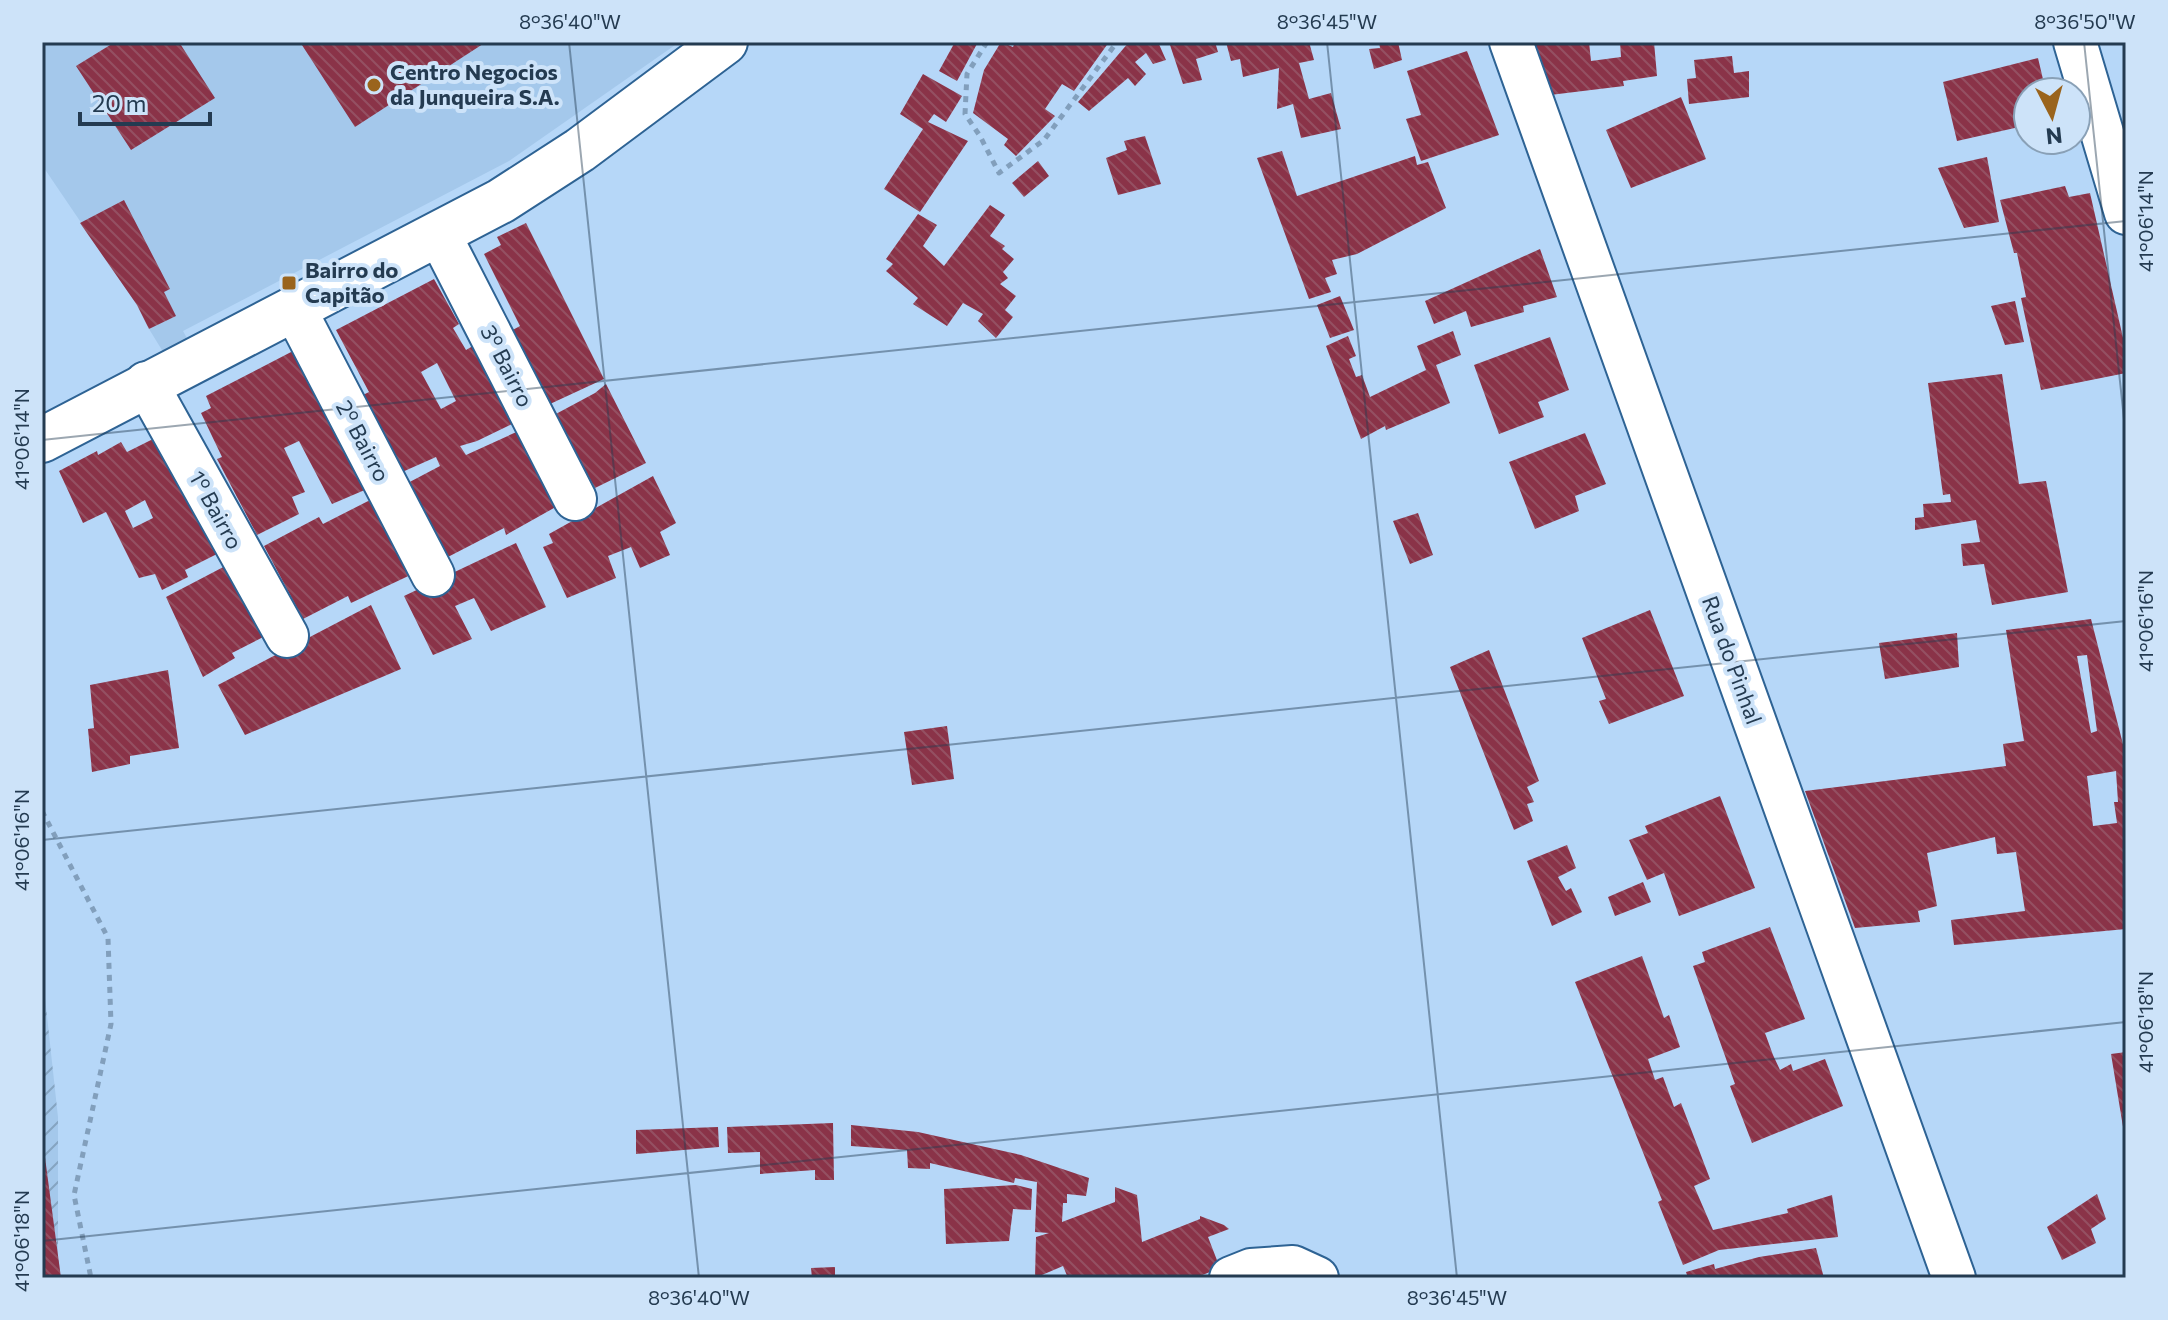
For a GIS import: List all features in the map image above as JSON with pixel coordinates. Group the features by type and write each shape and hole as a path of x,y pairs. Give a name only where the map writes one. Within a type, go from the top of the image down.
{"main road":[{"path":"45,433 501,201 544,174 725,42"}],"street":[{"name":"Rua do Pinhal","path":"1511,42 1954,1278"},
{"path":"2075,42 2126,213"},
{"name":"3º Bairro","path":"439,234 575,499"},
{"name":"2º Bairro","path":"294,308 433,575"},
{"name":"1º Bairro","path":"146,383 287,636"},
{"path":"1231,1278 1251,1270 1293,1267 1317,1278"}],"path":[{"path":"987,42 967,74 965,114 999,173 1044,140 1117,42"},
{"path":"42,811 108,938 111,1024 74,1195 91,1278"}],"shaded area":[{"path":"42,42 678,43 509,161 183,331 189,342 165,355 149,329 175,316 163,292 137,305 42,165"},
{"path":"42,970 58,1117 58,1257 61,1278 42,1278"}],"building":[{"path":"115,42 179,42 215,98 131,150 76,66"},
{"name":"Centro Negocios da Junqueira S.A.","path":"300,42 486,42 355,127"},
{"path":"955,42 978,42 957,81 939,71"},
{"path":"1001,42 1013,47 1015,42 1109,42 1074,91 1062,84 1045,109 1055,116 1016,156 1004,145 1008,139 973,113 984,70"},
{"path":"1129,42 1158,42 1166,60 1153,64 1146,53 1135,62 1146,74 1135,86 1128,78 1089,111 1078,102"},
{"path":"1169,42 1215,42 1218,52 1196,59 1202,80 1183,84"},
{"path":"1226,42 1309,42 1314,60 1299,63 1309,99 1331,93 1341,129 1301,138 1293,104 1277,109 1279,68 1243,77 1240,59 1231,61"},
{"path":"1379,42 1398,42 1402,60 1374,69 1369,49 1380,48"},
{"path":"1532,42 1589,42 1591,61 1621,57 1620,42 1654,42 1657,76 1623,81 1624,86 1550,95"},
{"path":"1467,51 1499,135 1421,161 1406,119 1421,115 1407,71"},
{"path":"1732,56 1734,73 1749,71 1749,97 1689,104 1687,79 1696,78 1694,60"},
{"path":"2038,58 2042,76 2012,76 2012,129 1957,141 1943,82"},
{"path":"923,74 962,96 946,122 934,114 928,122 968,141 920,212 884,189 923,129 900,114"},
{"path":"1681,97 1706,159 1631,188 1606,130"},
{"path":"1145,136 1161,184 1118,195 1106,158 1127,150 1124,141"},
{"path":"1282,151 1297,196 1415,156 1417,165 1428,162 1446,208 1357,254 1332,260 1337,274 1325,278 1331,292 1309,299 1257,158"},
{"path":"1987,157 1999,222 1964,228 1938,168"},
{"path":"1038,161 1049,176 1024,197 1012,183"},
{"path":"2065,186 2069,197 2090,193 2126,351 2126,373 2041,390 2021,298 2026,297 2017,253 2014,253 2000,200"},
{"path":"124,200 170,289 164,292 176,316 149,329 137,305 80,223"},
{"path":"990,205 1005,215 990,236 1005,246 1002,249 1014,259 1003,272 1008,278 1000,284 1016,296 1005,310 1013,317 996,338 978,321 983,314 963,303 947,326 913,304 918,298 886,271 893,264 886,259 918,214 937,225 923,246 944,266"},
{"path":"526,223 604,379 550,404 509,332 520,326 484,254 501,245 497,237"},
{"path":"1540,249 1557,297 1523,306 1524,312 1471,327 1466,311 1434,324 1425,301"},
{"path":"434,279 459,324 453,328 466,350 478,343 518,421 460,446 466,455 523,429 561,504 506,535 504,528 444,559 404,485 440,466 436,457 400,473 361,396 369,392 336,330","holes":["437,363 456,401 441,409 421,372"]},
{"path":"1340,296 1354,330 1330,338 1317,305"},
{"path":"2015,301 2024,342 2005,345 1991,306"},
{"path":"1453,331 1461,355 1436,365 1450,403 1386,430 1385,426 1361,439 1326,346 1348,336 1356,356 1349,359 1356,377 1362,375 1370,397 1426,370 1417,346"},
{"path":"1550,337 1569,390 1538,402 1544,417 1499,434 1474,365"},
{"path":"293,351 374,486 332,504 299,441 284,448 305,492 292,497 299,514 257,535 217,459 222,457 201,413 211,408 206,396"},
{"path":"2002,374 2019,484 2046,481 2068,592 1992,605 1984,564 1963,566 1961,544 1980,542 1976,520 1915,530 1915,518 1924,517 1923,504 1951,502 1950,494 1943,495 1928,383"},
{"path":"606,384 646,463 595,488 554,415"},
{"path":"1585,433 1606,484 1575,496 1579,511 1535,529 1509,462"},
{"path":"155,438 223,551 185,570 188,577 162,590 155,574 139,578 106,512 83,523 59,471 121,442 127,452","holes":["145,500 153,518 133,528 125,511"]},
{"path":"653,476 676,523 660,532 670,555 640,568 631,547 608,556 616,578 567,598 543,547 553,543 549,534"},
{"path":"378,496 419,571 351,603 348,596 303,619 264,546 319,517 323,524"},
{"path":"1418,513 1433,555 1410,564 1393,521"},
{"path":"516,543 546,607 491,631 474,598 455,606 472,639 433,655 404,596"},
{"path":"231,563 267,635 232,653 235,658 203,677 166,597"},
{"path":"371,605 401,669 245,735 218,685"},
{"path":"1650,610 1684,696 1609,724 1599,701 1606,699 1582,638"},
{"path":"2091,619 2126,756 2126,929 1954,945 1951,920 2025,911 2016,852 1997,854 1995,837 1927,853 1937,906 1918,911 1920,922 1855,928 1805,791 2006,766 2003,744 2024,741 2006,630","holes":["2087,655 2097,731 2091,733 2077,656","2116,771 2118,802 2114,802 2117,823 2093,826 2087,776"]},
{"path":"1957,633 1959,667 1885,679 1879,643"},
{"path":"1489,650 1539,781 1527,787 1534,802 1527,804 1533,821 1514,830 1450,667"},
{"path":"168,670 179,748 130,756 130,764 92,772 88,729 94,728 90,685"},
{"path":"947,726 954,779 912,785 904,732"},
{"path":"1720,796 1755,888 1679,916 1664,873 1647,880 1629,840 1648,833 1645,826"},
{"path":"1567,845 1576,868 1558,877 1566,891 1571,888 1582,912 1552,926 1527,861"},
{"path":"1643,882 1651,902 1615,916 1608,897"},
{"path":"1770,927 1805,1019 1765,1033 1773,1055 1780,1070 1791,1064 1793,1071 1825,1059 1843,1106 1752,1143 1730,1086 1735,1084 1693,966 1705,962 1702,952"},
{"path":"1642,956 1664,1018 1669,1015 1680,1047 1648,1059 1655,1080 1663,1077 1674,1107 1681,1103 1710,1179 1694,1186 1713,1230 1788,1213 1787,1209 1832,1195 1838,1237 1719,1250 1683,1265 1658,1202 1662,1200 1575,982"},
{"path":"2126,1052 2126,1133 2124,1133 2111,1054"},
{"path":"833,1123 834,1180 815,1180 815,1170 760,1174 760,1152 728,1153 727,1127"},
{"path":"851,1125 918,1132 1021,1155 1089,1178 1086,1196 1067,1194 1062,1222 1115,1202 1115,1187 1137,1195 1142,1242 1200,1219 1200,1216 1224,1225 1229,1229 1208,1237 1220,1268 1195,1278 1068,1278 1063,1266 1035,1278 1036,1237 1049,1233 1035,1232 1037,1182 1015,1178 1014,1183 930,1163 930,1169 908,1168 907,1150 851,1146"},
{"path":"718,1127 719,1147 636,1154 636,1130"},
{"path":"44,1150 61,1278 42,1278"},
{"path":"1016,1185 1032,1189 1031,1210 1013,1209 1009,1241 946,1244 944,1189"},
{"path":"2097,1194 2106,1219 2091,1229 2096,1243 2062,1260 2047,1227"},
{"path":"1816,1248 1824,1278 1688,1278 1686,1272 1714,1264 1715,1269 1759,1257"},
{"path":"835,1267 835,1278 812,1278 811,1268"}],"place":[{"name":"Centro Negocios da Junqueira S.A.","path":"374,85"},
{"name":"Bairro do Capitão","path":"289,283"}]}
